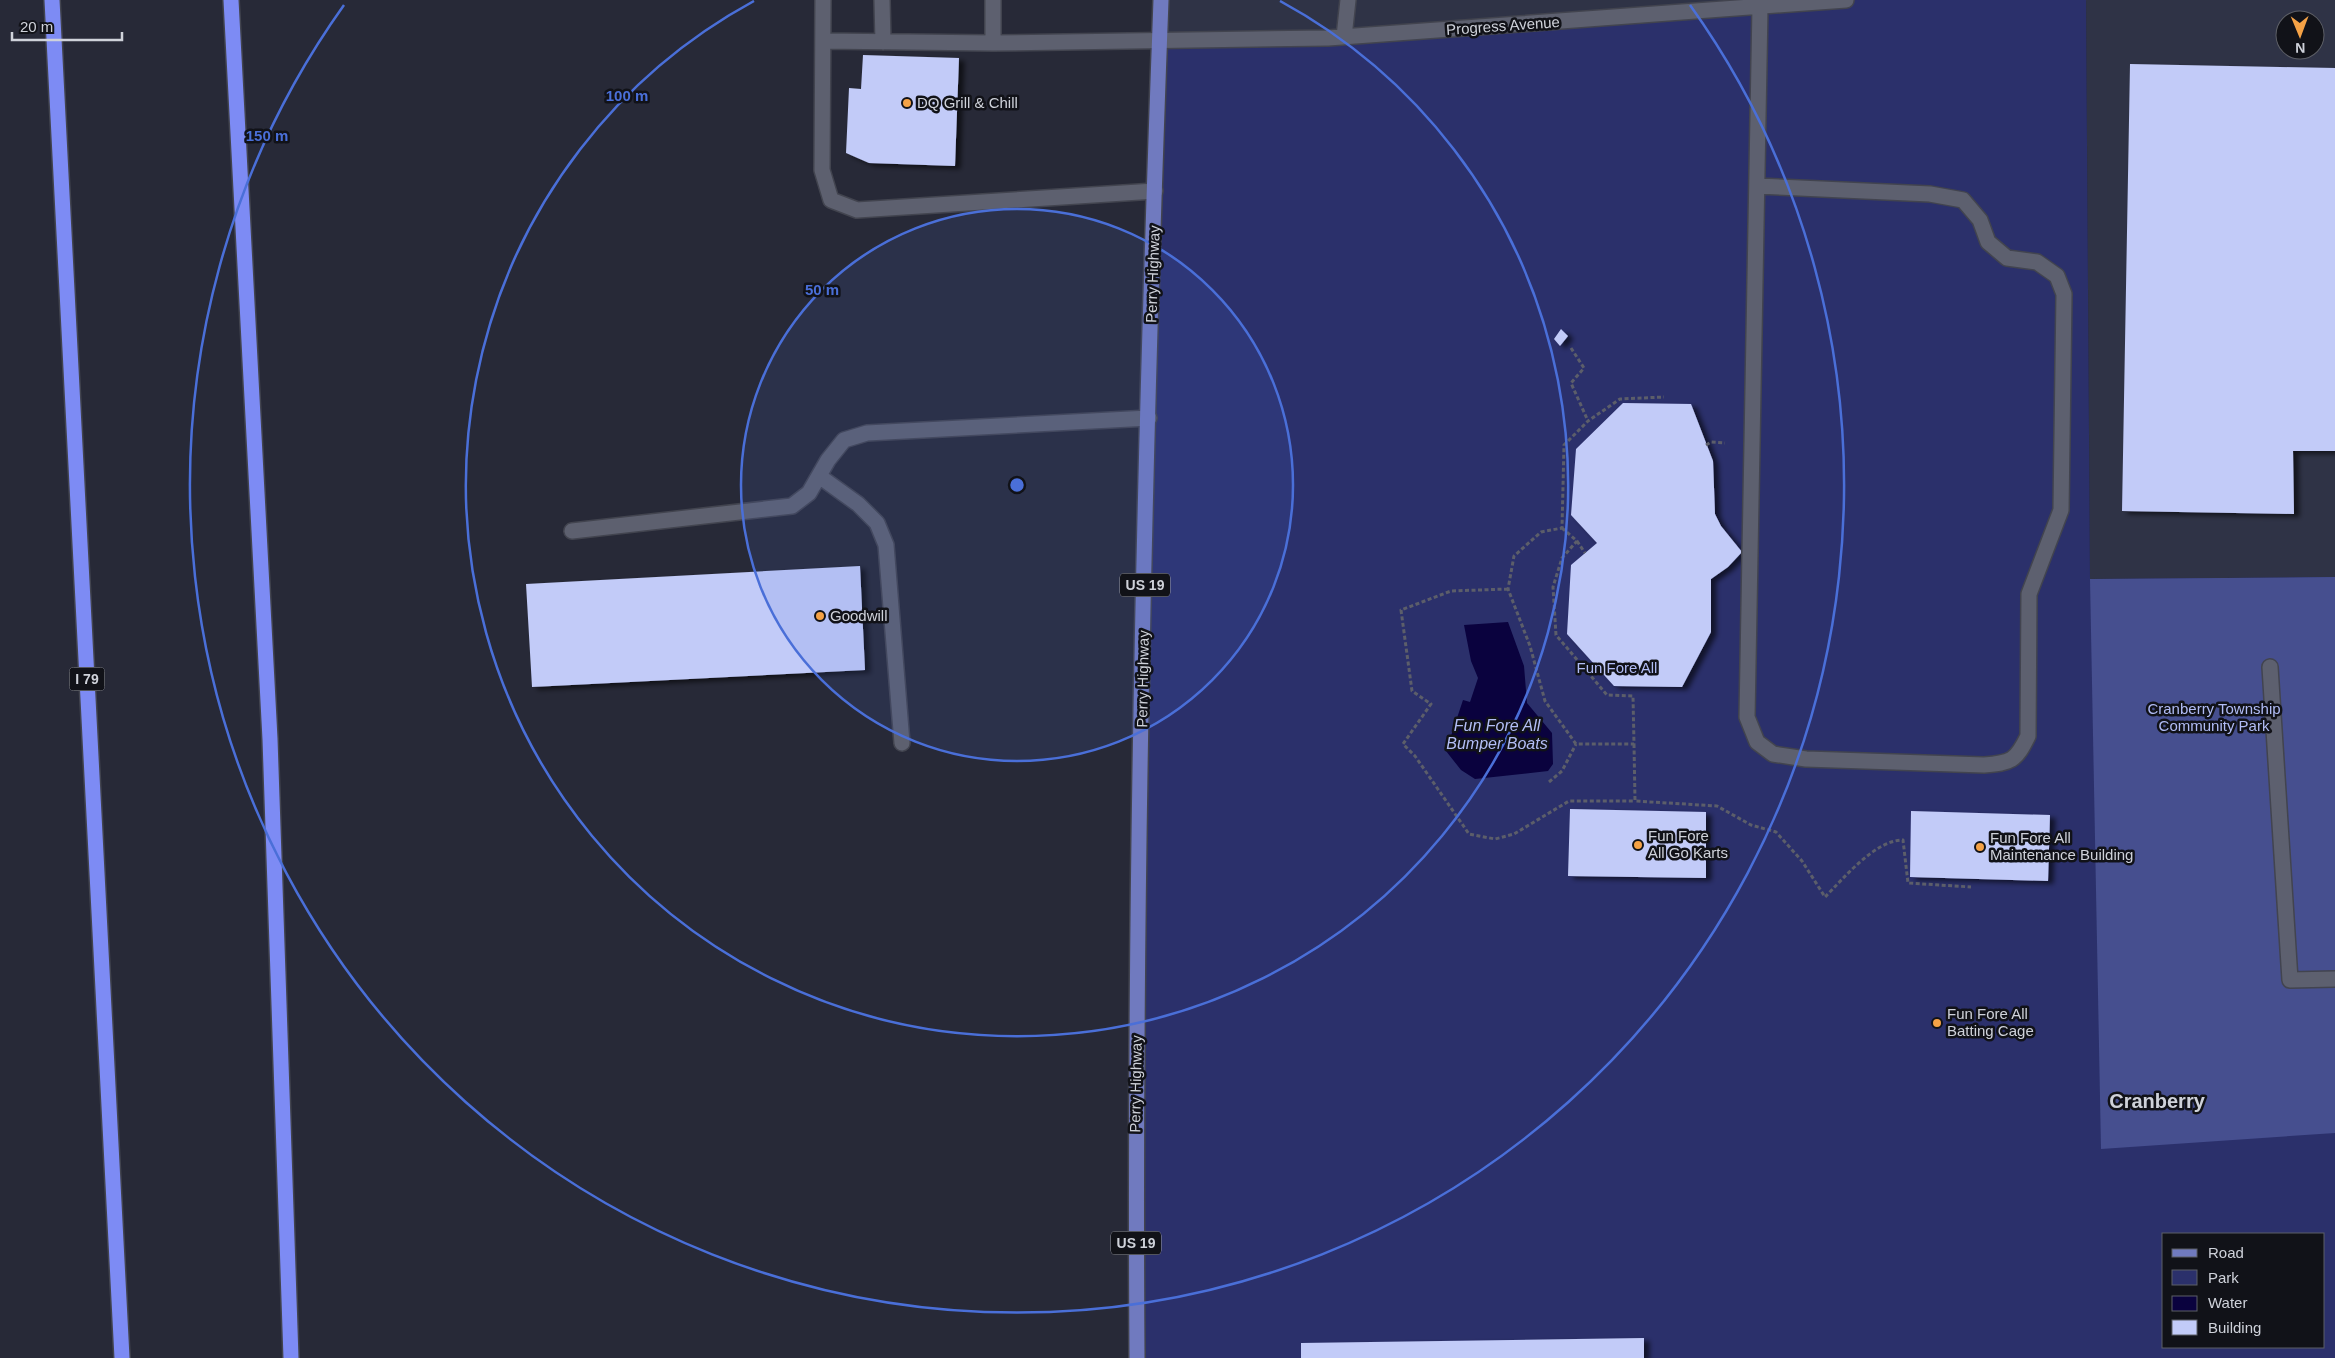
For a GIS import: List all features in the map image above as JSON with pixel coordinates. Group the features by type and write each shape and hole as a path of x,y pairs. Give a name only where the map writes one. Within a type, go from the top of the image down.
{"highway":[{"name":"I 79","path":"52,0 122,1358"},
{"path":"230,0 270,739 291,1358"}],"main road":[{"name":"Perry Highway","path":"1137,1358 1135,1128 1149,418 1161,0"}],"street":[{"path":"822,0 822,170 831,200 857,210 1155,191"},
{"path":"882,0 882,42"},
{"path":"993,0 993,43"},
{"path":"1344,37 1348,0"},
{"name":"Progress Avenue","path":"823,40 993,43 1344,37 1846,0"},
{"path":"1758,186 1930,194 1963,200 1980,220 1988,242 2007,258 2037,262 2058,276 2064,294 2061,510 2029,594 2028,736 2019,755 2006,764 1984,765 1806,759 1773,754 1757,742 1747,718 1760,7"},
{"path":"572,531 792,506 809,493 828,460 844,440 867,433 1149,418"},
{"path":"819,476 858,504 877,523 886,545 902,743"},
{"path":"2270,667 2290,980 2335,979"}],"path":[{"path":"1571,348 1584,368 1571,382 1588,421"},
{"path":"1562,528 1564,445 1588,421 1620,400 1664,397"},
{"path":"1562,528 1577,541 1585,553"},
{"path":"1562,528 1541,532 1514,556 1508,589 1530,646 1545,701 1576,744"},
{"path":"1577,541 1562,558 1553,587 1556,635 1607,695 1633,696 1635,802"},
{"path":"1508,589 1451,591 1401,610 1412,692 1431,704 1403,744 1414,756 1468,834 1495,839 1514,834 1569,801 1717,806 1751,825 1776,832 1802,861 1825,897 1862,860 1895,840 1903,840 1908,883 1971,887"},
{"path":"1576,744 1634,744"},
{"path":"1549,782 1562,771 1576,744"}],"shaded area":[{"path":"1161,0 1846,0 1159,41"},
{"path":"2086,0 2335,0 2335,577 2090,579"}],"green space":[{"name":"Fun Fore All","path":"1846,0 2086,0 2090,579 2335,577 2335,1358 1139,1358 1145,585 1159,41"},
{"name":"Cranberry Township Community Park","path":"2335,577 2335,1133 2101,1149 2090,579"}],"water":[{"name":"Fun Fore All Bumper Boats","path":"1508,622 1524,666 1527,703 1552,733 1553,764 1548,771 1475,779 1461,770 1446,751 1463,700 1470,702 1478,678 1471,661 1464,625"}],"building":[{"path":"863,55 959,58 955,166 869,163 846,153 849,88 861,89"},
{"path":"2130,64 2335,68 2335,451 2293,451 2294,514 2122,511"},
{"path":"1561,329 1568,336 1560,346 1554,339"},
{"path":"1623,403 1691,404 1713,461 1715,514 1721,526 1742,552 1728,567 1711,579 1711,632 1682,687 1614,686 1567,634 1571,565 1597,543 1571,515 1576,449"},
{"path":"860,566 865,670 532,687 526,584"},
{"name":"Fun Fore All Go Karts","path":"1570,809 1706,812 1706,878 1568,876"},
{"name":"Fun Fore All Maintenance Building","path":"1911,811 2050,815 2048,881 1910,877"},
{"path":"1644,1338 1644,1358 1301,1358 1301,1343"}],"place":[{"name":"DQ Grill & Chill","path":"907,103"},
{"name":"Goodwill","path":"820,616"},
{"name":"Fun Fore All Go Karts","path":"1638,845"},
{"name":"Fun Fore All Maintenance Building","path":"1980,847"},
{"name":"Fun Fore All Batting Cage","path":"1937,1023"}],"district":[{"name":"Cranberry","path":"2157,1101"}]}
